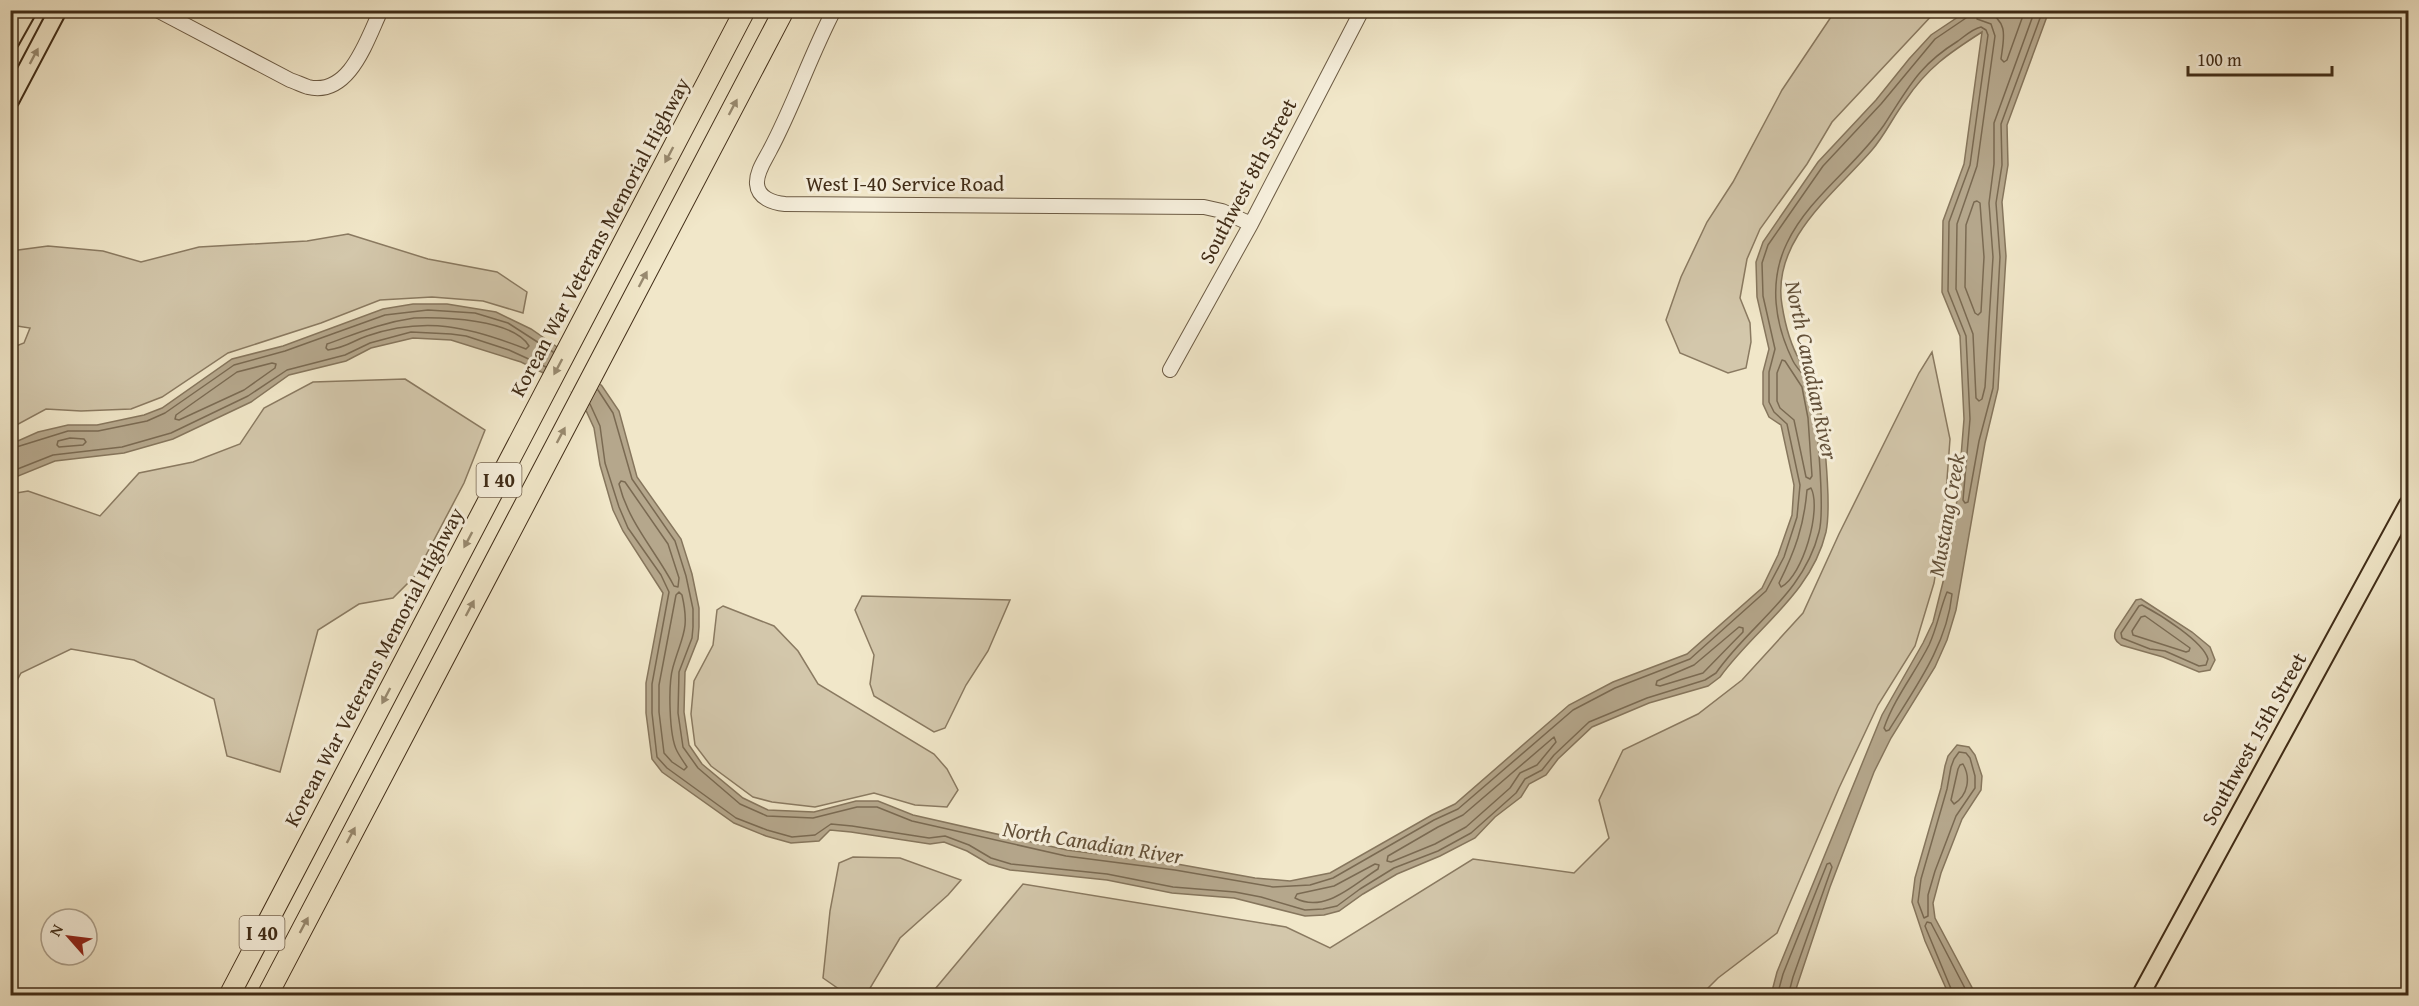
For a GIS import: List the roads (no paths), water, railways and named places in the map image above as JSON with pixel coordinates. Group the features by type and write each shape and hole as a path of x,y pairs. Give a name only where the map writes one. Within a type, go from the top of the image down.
{"highway":[{"name":"Korean War Veterans Memorial Highway","path":"229,996 745,10"},
{"name":"I 40","path":"267,996 783,10"}],"main road":[{"path":"10,42 28,10"},
{"path":"10,101 58,10"},
{"name":"Southwest 15th Street","path":"2140,996 2409,504"}],"street":[{"path":"157,10 290,80 309,87 335,84 344,77 359,56 381,10"},
{"name":"West I-40 Service Road","path":"834,10 821,34 785,122 759,172 757,184 759,192 770,200 784,204 1204,207 1222,211 1251,224"},
{"name":"Southwest 8th Street","path":"1170,370 1251,224 1362,10"}],"water":[{"path":"1967,11 2049,11 2007,125 2008,165 2002,202 2006,256 1998,389 1985,443 1956,610 1947,640 1935,667 1891,738 1874,772 1830,887 1794,995 1771,995 1777,972 1882,715 1933,622 1944,578 1958,494 1964,419 1960,336 1942,292 1943,221 1964,164 1982,32 1949,54 1913,89 1877,144 1809,219 1786,259 1781,281 1783,312 1793,348 1815,383 1824,436 1828,501 1826,532 1819,554 1795,593 1720,677 1708,686 1649,703 1592,727 1558,759 1546,775 1529,784 1521,797 1495,817 1475,838 1397,874 1339,911 1324,915 1305,916 1234,898 1172,893 1107,880 1010,870 989,864 967,851 944,842 930,844 830,830 819,841 791,843 734,823 662,772 652,759 646,713 646,683 663,593 623,531 613,510 600,465 594,428 583,404 562,382 521,362 451,340 413,338 371,348 346,361 289,375 251,402 173,439 124,453 55,461 11,479 11,444 38,432 68,425 97,425 144,415 162,408 232,359 283,346 383,309 413,304 447,304 496,312 531,329 573,358 602,386 619,411 637,477 681,539 692,574 699,608 699,627 698,639 685,672 684,712 689,745 702,764 743,798 768,810 814,812 856,801 878,801 913,815 1067,850 1177,864 1255,878 1290,881 1330,873 1455,804 1569,705 1613,682 1687,654 1762,588 1778,555 1792,515 1794,485 1781,425 1769,417 1763,404 1763,372 1769,349 1757,297 1756,262 1763,242 1818,162 1876,100 1931,35"},
{"path":"2141,599 2192,632 2210,647 2215,660 2210,670 2199,672 2117,642 2116,630 2136,600"},
{"path":"1957,745 1969,747 1975,755 1982,776 1981,790 1962,819 1941,873 1933,903 1935,918 1976,995 1949,995 1925,941 1912,902 1915,878 1941,788 1945,766 1948,756"}],"water label":[{"name":"North Canadian River","path":"1812,370"},
{"name":"Mustang Creek","path":"1946,515"},
{"name":"North Canadian River","path":"1093,842"}]}
